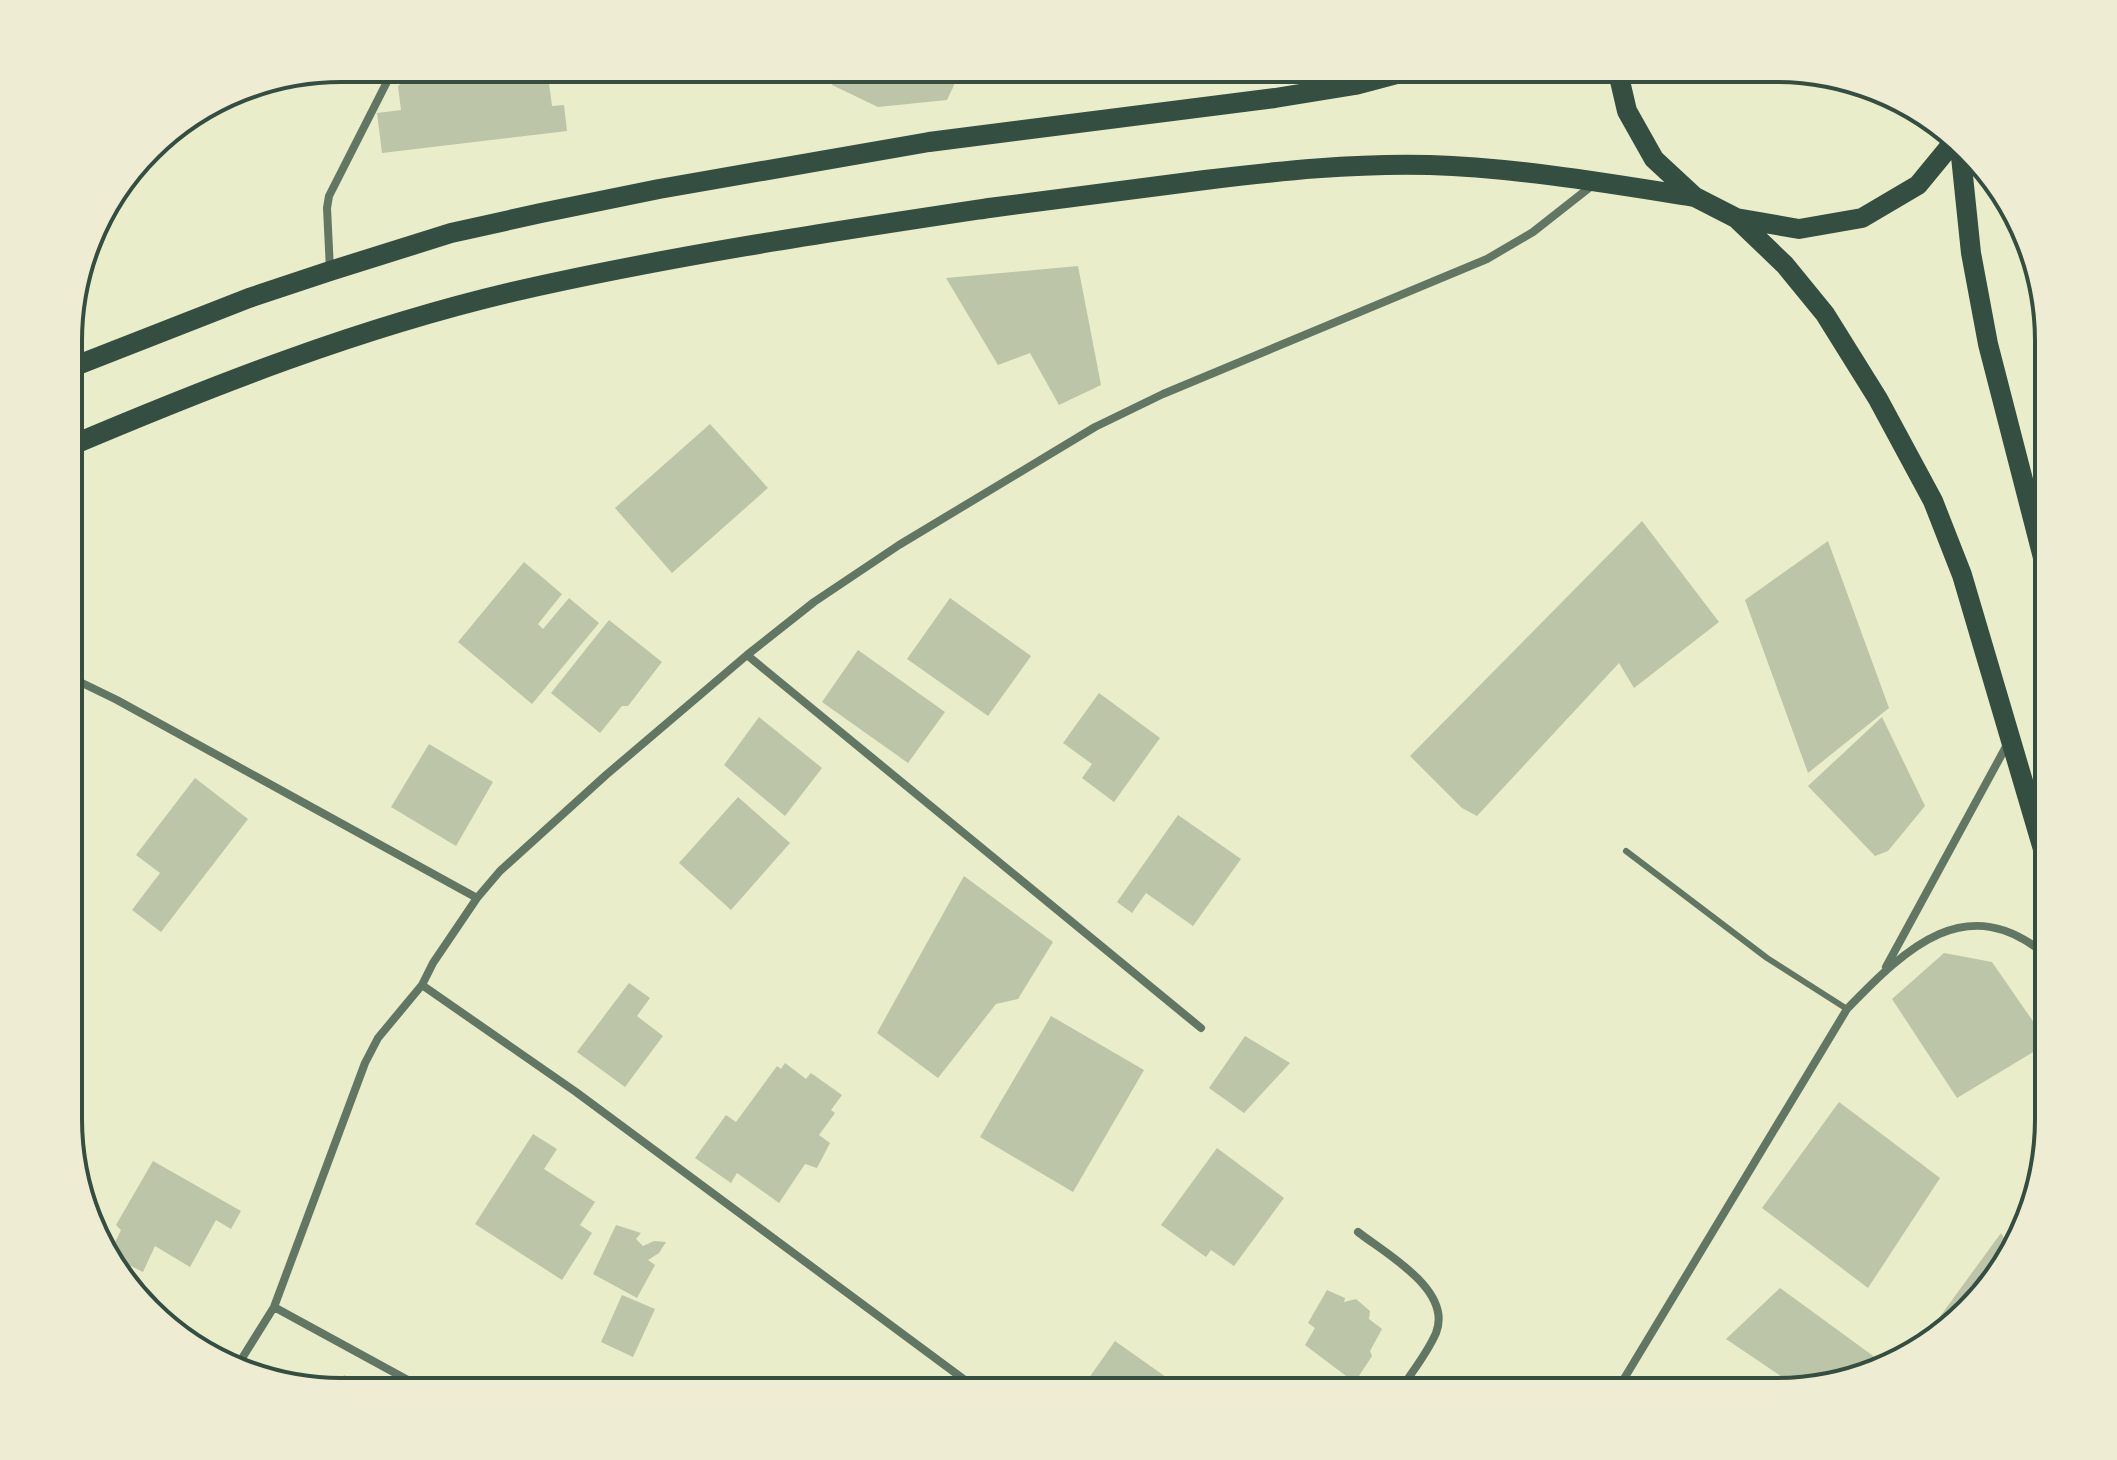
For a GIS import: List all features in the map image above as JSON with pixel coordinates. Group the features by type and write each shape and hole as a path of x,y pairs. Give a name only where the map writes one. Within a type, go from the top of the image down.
{"main road":[{"path":"82,363 249,298 451,233 674,187 929,142 1275,98 1364,83"},
{"path":"1620,83 1627,111 1654,159 1695,197 1736,218 1785,265 1825,314 1878,399 1933,501 1962,575 2034,819"},
{"path":"1736,218 1799,229 1862,218 1918,185 1948,148"},
{"path":"1961,161 1971,253 1988,344 2034,523"},
{"path":"82,441 279,361 510,293 664,262 1077,195 1323,167 1443,166 1526,172 1695,197"}],"street":[{"path":"330,271 329,196 387,82"},
{"path":"242,1358 274,1307 365,1063 378,1038 422,985 433,963 477,898 500,871 606,775 814,602 899,545 1095,427 1163,394 1487,259 1533,232 1597,182"},
{"path":"747,655 1201,1028"},
{"path":"82,683 477,898"},
{"path":"1884,971 2010,739"},
{"path":"1625,1378 1847,1009 1884,971 1923,940 1941,931 1983,925 2015,933 2034,947"},
{"path":"422,985 576,1092 961,1377"},
{"path":"1358,1232 1426,1284 1439,1315 1437,1330 1408,1378"},
{"path":"274,1307 402,1377"}],"lane":[{"path":"1626,851 1767,958 1847,1009"}],"building":[{"path":"403,82 549,82 552,106 564,105 567,131 382,153 377,113 401,110 398,86"},
{"path":"833,82 955,82 947,100 878,107 832,85"},
{"path":"1078,266 1101,385 1059,405 1030,353 998,365 946,278"},
{"path":"710,424 768,488 672,573 615,508"},
{"path":"1642,521 1719,622 1634,688 1619,663 1477,816 1462,808 1410,756"},
{"path":"1828,541 1889,708 1808,773 1745,600"},
{"path":"524,562 562,594 538,624 543,629 569,598 599,623 532,704 458,642"},
{"path":"950,598 1031,656 988,716 907,659"},
{"path":"609,620 662,662 628,706 622,706 600,733 551,693"},
{"path":"858,650 945,712 908,763 822,702"},
{"path":"1099,693 1160,738 1114,802 1082,778 1092,764 1063,743"},
{"path":"759,717 822,768 785,816 724,765"},
{"path":"1882,717 1925,806 1888,851 1875,856 1808,786"},
{"path":"429,744 493,782 456,846 391,807"},
{"path":"195,778 248,819 161,932 132,910 160,873 136,855"},
{"path":"738,797 790,843 731,910 679,863"},
{"path":"1178,815 1241,859 1193,926 1146,893 1132,913 1117,902"},
{"path":"964,876 1053,942 1018,999 996,1004 938,1078 877,1033"},
{"path":"1944,953 1992,962 2034,1023 2034,1051 1957,1098 1892,999"},
{"path":"629,983 650,998 637,1016 663,1036 625,1087 577,1052"},
{"path":"1051,1016 1144,1070 1073,1192 980,1137"},
{"path":"1245,1036 1290,1063 1244,1113 1209,1088"},
{"path":"785,1063 806,1079 811,1073 842,1095 831,1110 835,1113 819,1135 830,1143 817,1168 805,1164 779,1203 737,1173 731,1183 695,1158 726,1115 736,1122 777,1066 781,1069"},
{"path":"1839,1102 1940,1178 1868,1288 1762,1208"},
{"path":"533,1134 557,1149 544,1169 595,1202 580,1225 592,1233 562,1280 475,1224"},
{"path":"1217,1148 1284,1198 1234,1266 1211,1250 1206,1257 1161,1225"},
{"path":"153,1161 241,1211 231,1229 216,1220 190,1267 155,1246 143,1272 127,1264 115,1243 121,1230 116,1225"},
{"path":"616,1225 641,1233 636,1239 643,1246 654,1241 666,1242 659,1253 648,1260 655,1265 637,1298 593,1274"},
{"path":"2001,1233 2005,1239 1981,1277 1935,1323"},
{"path":"1780,1288 1875,1357 1826,1373 1783,1378 1726,1339"},
{"path":"1327,1290 1345,1298 1344,1302 1356,1299 1370,1311 1369,1319 1382,1329 1370,1351 1372,1356 1359,1376 1348,1378 1305,1345 1315,1328 1308,1323"},
{"path":"622,1295 655,1309 633,1357 601,1342"},
{"path":"1115,1341 1167,1378 1089,1378"}]}
